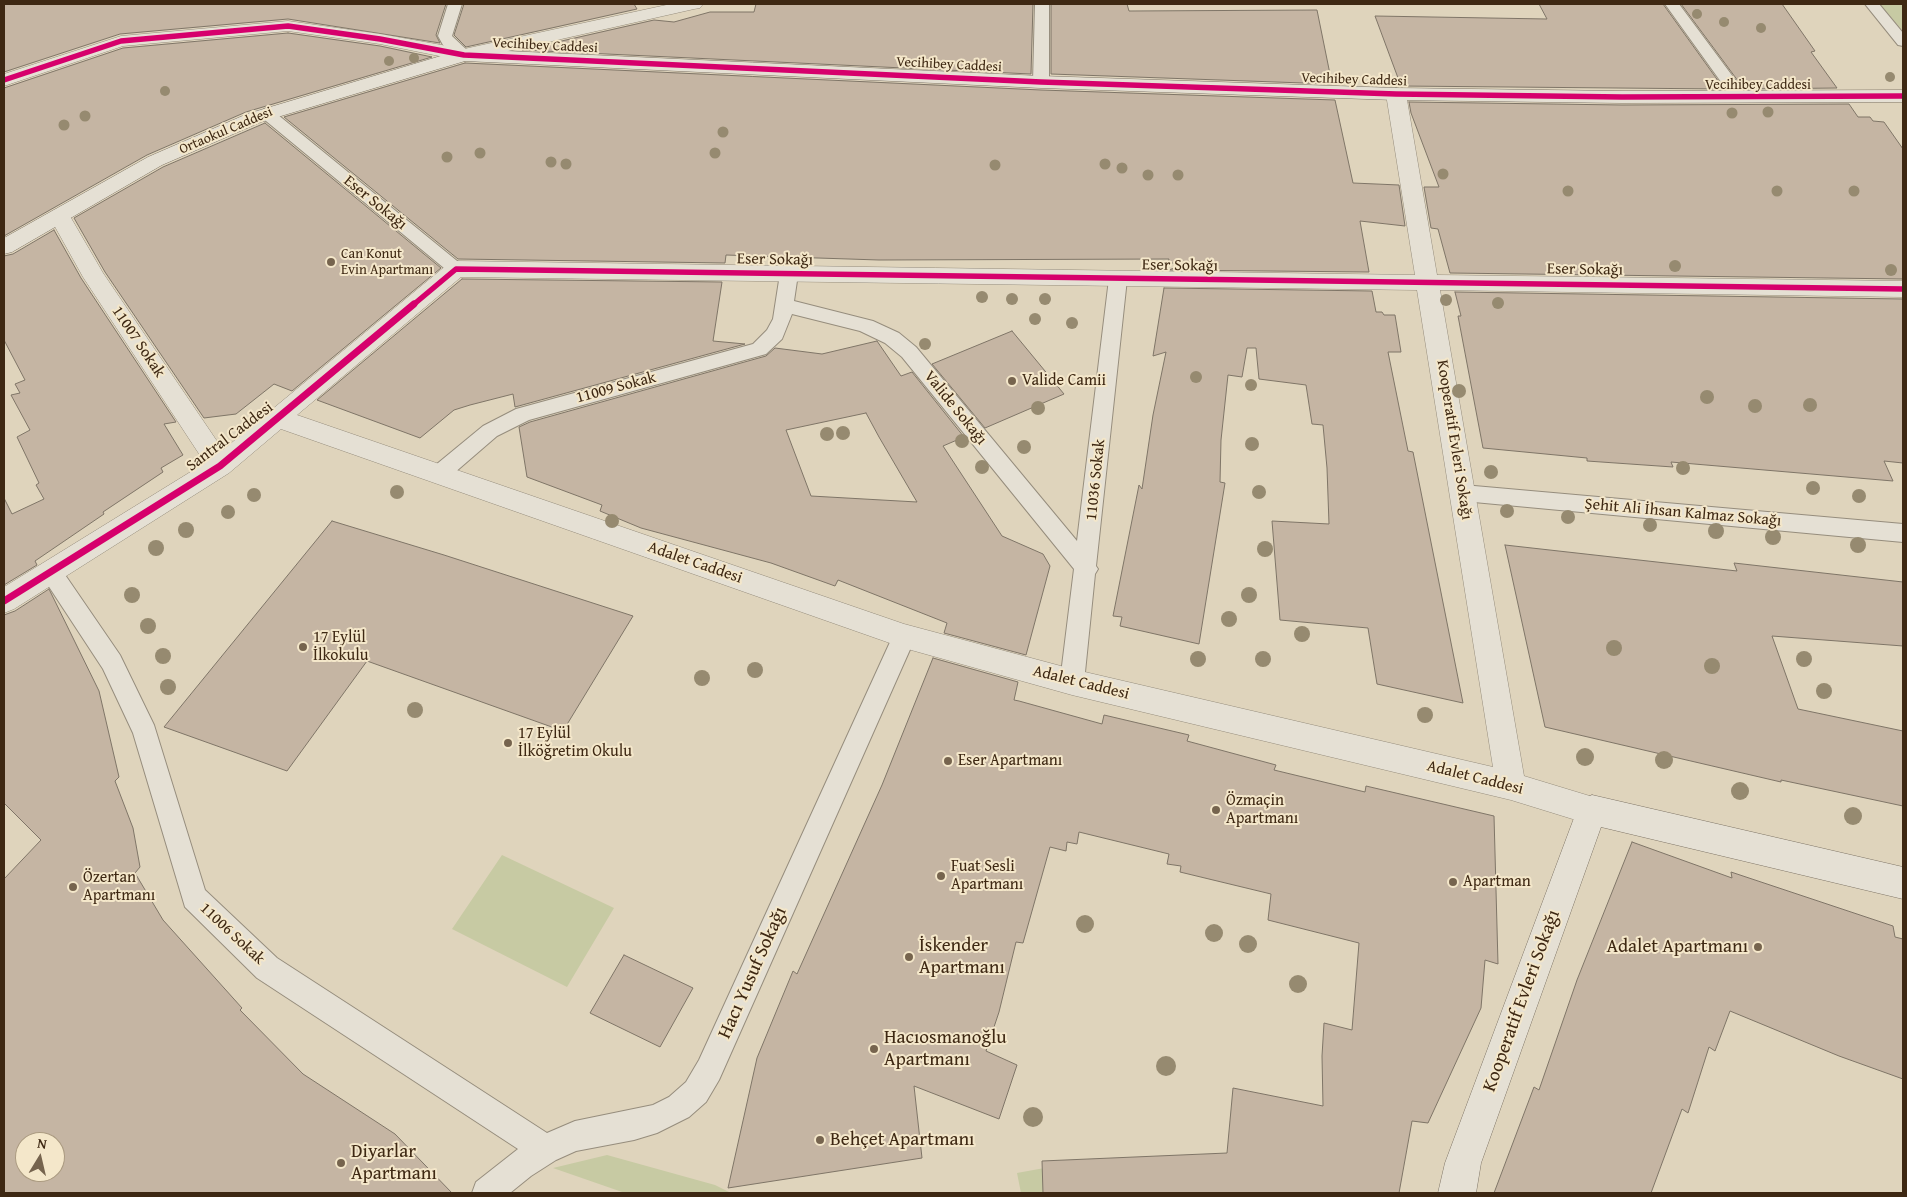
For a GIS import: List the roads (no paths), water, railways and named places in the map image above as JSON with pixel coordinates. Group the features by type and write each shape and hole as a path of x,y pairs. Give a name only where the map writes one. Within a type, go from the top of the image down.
{"street":[{"name":"Ortaokul Caddesi","path":"4,248 155,161 266,113 464,55 694,4"},
{"name":"Vecihibey Caddesi","path":"4,80 121,41 217,30 288,26 380,39 464,55 1041,82 1396,94 1740,97 1903,96"},
{"name":"Kooperatif Evleri Sokağı","path":"1396,94 1511,786"},
{"name":"11007 Sokak","path":"60,216 94,277 220,466"},
{"name":"Eser Sokağı","path":"456,269 1903,289"},
{"name":"Santral Caddesi","path":"4,602 220,466 456,269"},
{"name":"Adalet Caddesi","path":"278,418 904,636 1072,682 1511,786 1592,810 1903,882"},
{"name":"Kooperatif Evleri Sokağı","path":"1457,1193 1463,1163 1592,810"}],"lane":[{"path":"455,4 446,27 445,36 448,42 464,55"},
{"path":"1041,82 1042,4"},
{"path":"1672,4 1740,97"},
{"path":"1872,4 1903,42"},
{"name":"Eser Sokağı","path":"266,113 456,269"},
{"name":"11009 Sokak","path":"439,474 490,431 524,414 759,349 775,334 782,319 789,274"},
{"name":"11036 Sokak","path":"1072,682 1087,570 1118,279"},
{"name":"Valide Sokağı","path":"784,305 866,326 892,338 908,352 1087,570"},
{"name":"Şehit Ali İhsan Kalmaz Sokağı","path":"1463,493 1903,533"},
{"name":"11006 Sokak","path":"51,573 112,662 145,733 194,898 267,968 545,1149"},
{"name":"Hacı Yusuf Sokağı","path":"487,1193 520,1164 545,1149 575,1136 634,1125 657,1118 679,1107 696,1092 709,1070 904,636"}],"place":[{"name":"Can Konut Evin Apartmanı","path":"331,262"},
{"name":"Valide Camii","path":"1012,381"},
{"name":"17 Eylül İlkokulu","path":"303,647"},
{"name":"17 Eylül İlköğretim Okulu","path":"508,743"},
{"name":"Eser Apartmanı","path":"948,761"},
{"name":"Özmaçin Apartmanı","path":"1216,810"},
{"name":"Fuat Sesli Apartmanı","path":"941,876"},
{"name":"Apartman","path":"1453,882"},
{"name":"Özertan Apartmanı","path":"73,887"},
{"name":"Adalet Apartmanı","path":"1758,947"},
{"name":"İskender Apartmanı","path":"909,957"},
{"name":"Hacıosmanoğlu Apartmanı","path":"874,1049"},
{"name":"Behçet Apartmanı","path":"820,1140"},
{"name":"Diyarlar Apartmanı","path":"341,1163"}]}
